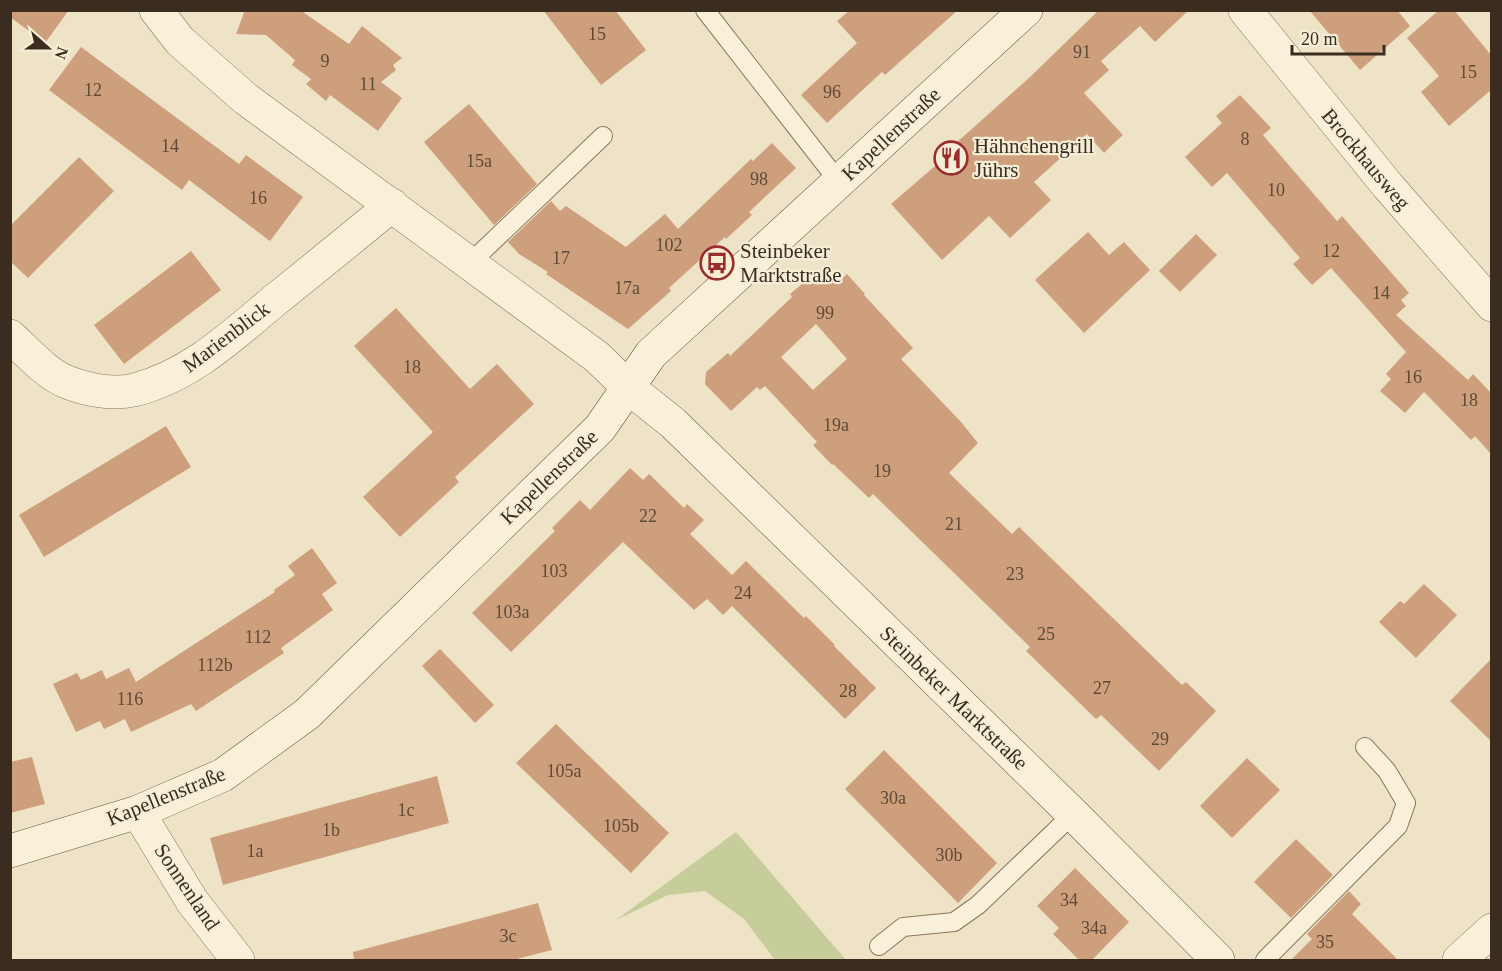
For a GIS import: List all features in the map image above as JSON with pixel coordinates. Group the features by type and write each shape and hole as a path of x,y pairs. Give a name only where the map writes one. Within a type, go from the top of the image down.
{"street":[{"name":"Steinbeker Marktstraße","path":"156,10 180,41 246,99 597,357 629,388 673,423 1073,814 1218,960"},
{"name":"Brockhausweg","path":"1245,10 1388,186 1491,305"},
{"name":"Kapellenstraße","path":"10,851 138,812 223,776 307,714 600,428 651,354 1022,12"},
{"name":"Marienblick","path":"10,336 42,365 65,381 101,390 133,390 170,377 205,357 392,205"},
{"name":"Sonnenland","path":"138,812 192,901 238,960"},
{"path":"1458,960 1491,930"}],"lane":[{"path":"705,10 839,182"},
{"path":"470,263 603,136"},
{"path":"1265,960 1398,826 1406,803 1387,771 1365,747"},
{"path":"879,946 903,927 954,922 978,905 1073,814"}],"green space":[{"path":"736,832 846,960 775,960 744,919 705,891 668,895 616,920"}],"building":[{"path":"10,10 69,10 45,43 10,17"},
{"path":"245,10 300,10 349,44 362,26 402,58 393,65 396,70 381,82 402,98 378,131 330,95 326,101 306,84 311,79 292,65 295,60 266,35 236,34"},
{"path":"543,10 615,10 646,50 601,85"},
{"path":"850,10 958,10 885,75 882,72 827,123 801,95 857,43 837,21"},
{"path":"1099,10 1189,10 1155,42 1140,26 1101,61 1109,70 1084,93 1123,135 1104,153 1087,134 1034,182 1051,200 1010,238 989,216 942,260 891,204 957,147 955,144 1029,78"},
{"path":"1309,10 1397,10 1410,26 1360,70"},
{"path":"1439,10 1454,10 1491,55 1491,90 1449,126 1421,92 1439,76 1407,38"},
{"path":"81,47 239,164 246,155 303,197 270,241 189,180 182,190 49,90"},
{"path":"1240,95 1271,128 1263,135 1268,141 1337,221 1342,216 1409,293 1401,300 1406,306 1396,315 1468,380 1473,374 1491,393 1491,454 1475,436 1471,440 1424,392 1405,413 1380,391 1391,379 1386,374 1406,352 1331,268 1312,285 1293,264 1300,258 1227,173 1212,187 1185,157 1222,123 1216,116"},
{"path":"469,104 537,184 494,225 424,142"},
{"path":"772,143 796,168 749,212 752,215 669,288 671,291 628,329 546,274 548,272 519,254 508,242 551,201 560,211 566,206 626,247 665,214 678,229 751,159 753,161"},
{"path":"79,157 114,191 28,278 10,261 10,226"},
{"path":"1088,232 1109,255 1124,242 1150,270 1084,333 1035,280"},
{"path":"1196,234 1217,255 1180,292 1159,271"},
{"path":"191,251 221,290 124,364 94,325"},
{"path":"824,268 837,283 847,274 913,348 901,359 978,443 949,473 1012,534 1019,527 1182,685 1186,682 1216,711 1159,771 1101,715 1096,719 1026,651 1030,647 873,494 869,498 832,465 813,445 817,442 765,386 760,390 757,387 731,411 705,384 706,372 728,353 730,356 792,297 790,294 808,279 810,281","holes":["816,324 847,359 813,390 781,357"]},
{"path":"396,308 470,389 497,364 534,404 455,477 459,482 400,537 363,497 433,432 354,346"},
{"path":"166,426 191,467 44,557 19,515"},
{"path":"630,468 643,480 649,474 684,508 687,504 704,520 690,534 732,575 746,561 804,618 806,616 876,688 845,719 732,606 723,615 707,599 694,610 623,542 511,652 472,613 555,531 552,528 580,500 590,510"},
{"path":"312,548 337,583 322,594 333,610 281,648 284,653 196,711 191,704 131,732 125,719 104,729 100,721 76,732 53,684 77,673 81,680 102,670 106,679 129,668 136,682 275,592 274,590 295,575 288,566"},
{"path":"1424,584 1457,615 1416,658 1379,622 1400,601 1404,604"},
{"path":"440,649 494,705 475,723 422,666"},
{"path":"1491,659 1491,741 1450,701"},
{"path":"556,724 669,833 631,873 516,763"},
{"path":"884,750 997,863 958,903 845,789"},
{"path":"32,757 45,804 10,813 10,762"},
{"path":"1247,758 1280,790 1232,838 1200,806"},
{"path":"437,776 449,823 223,885 210,838"},
{"path":"1296,839 1333,875 1291,918 1254,882"},
{"path":"1075,868 1129,922 1092,960 1079,960 1053,934 1059,928 1037,906"},
{"path":"1349,891 1361,904 1352,914 1398,960 1291,960 1312,939 1307,934"},
{"path":"538,903 552,950 513,960 354,960 353,952"}],"place":[{"name":"Hähnchengrill Jührs","path":"951,158"},
{"name":"Steinbeker Marktstraße","path":"717,263"}]}
